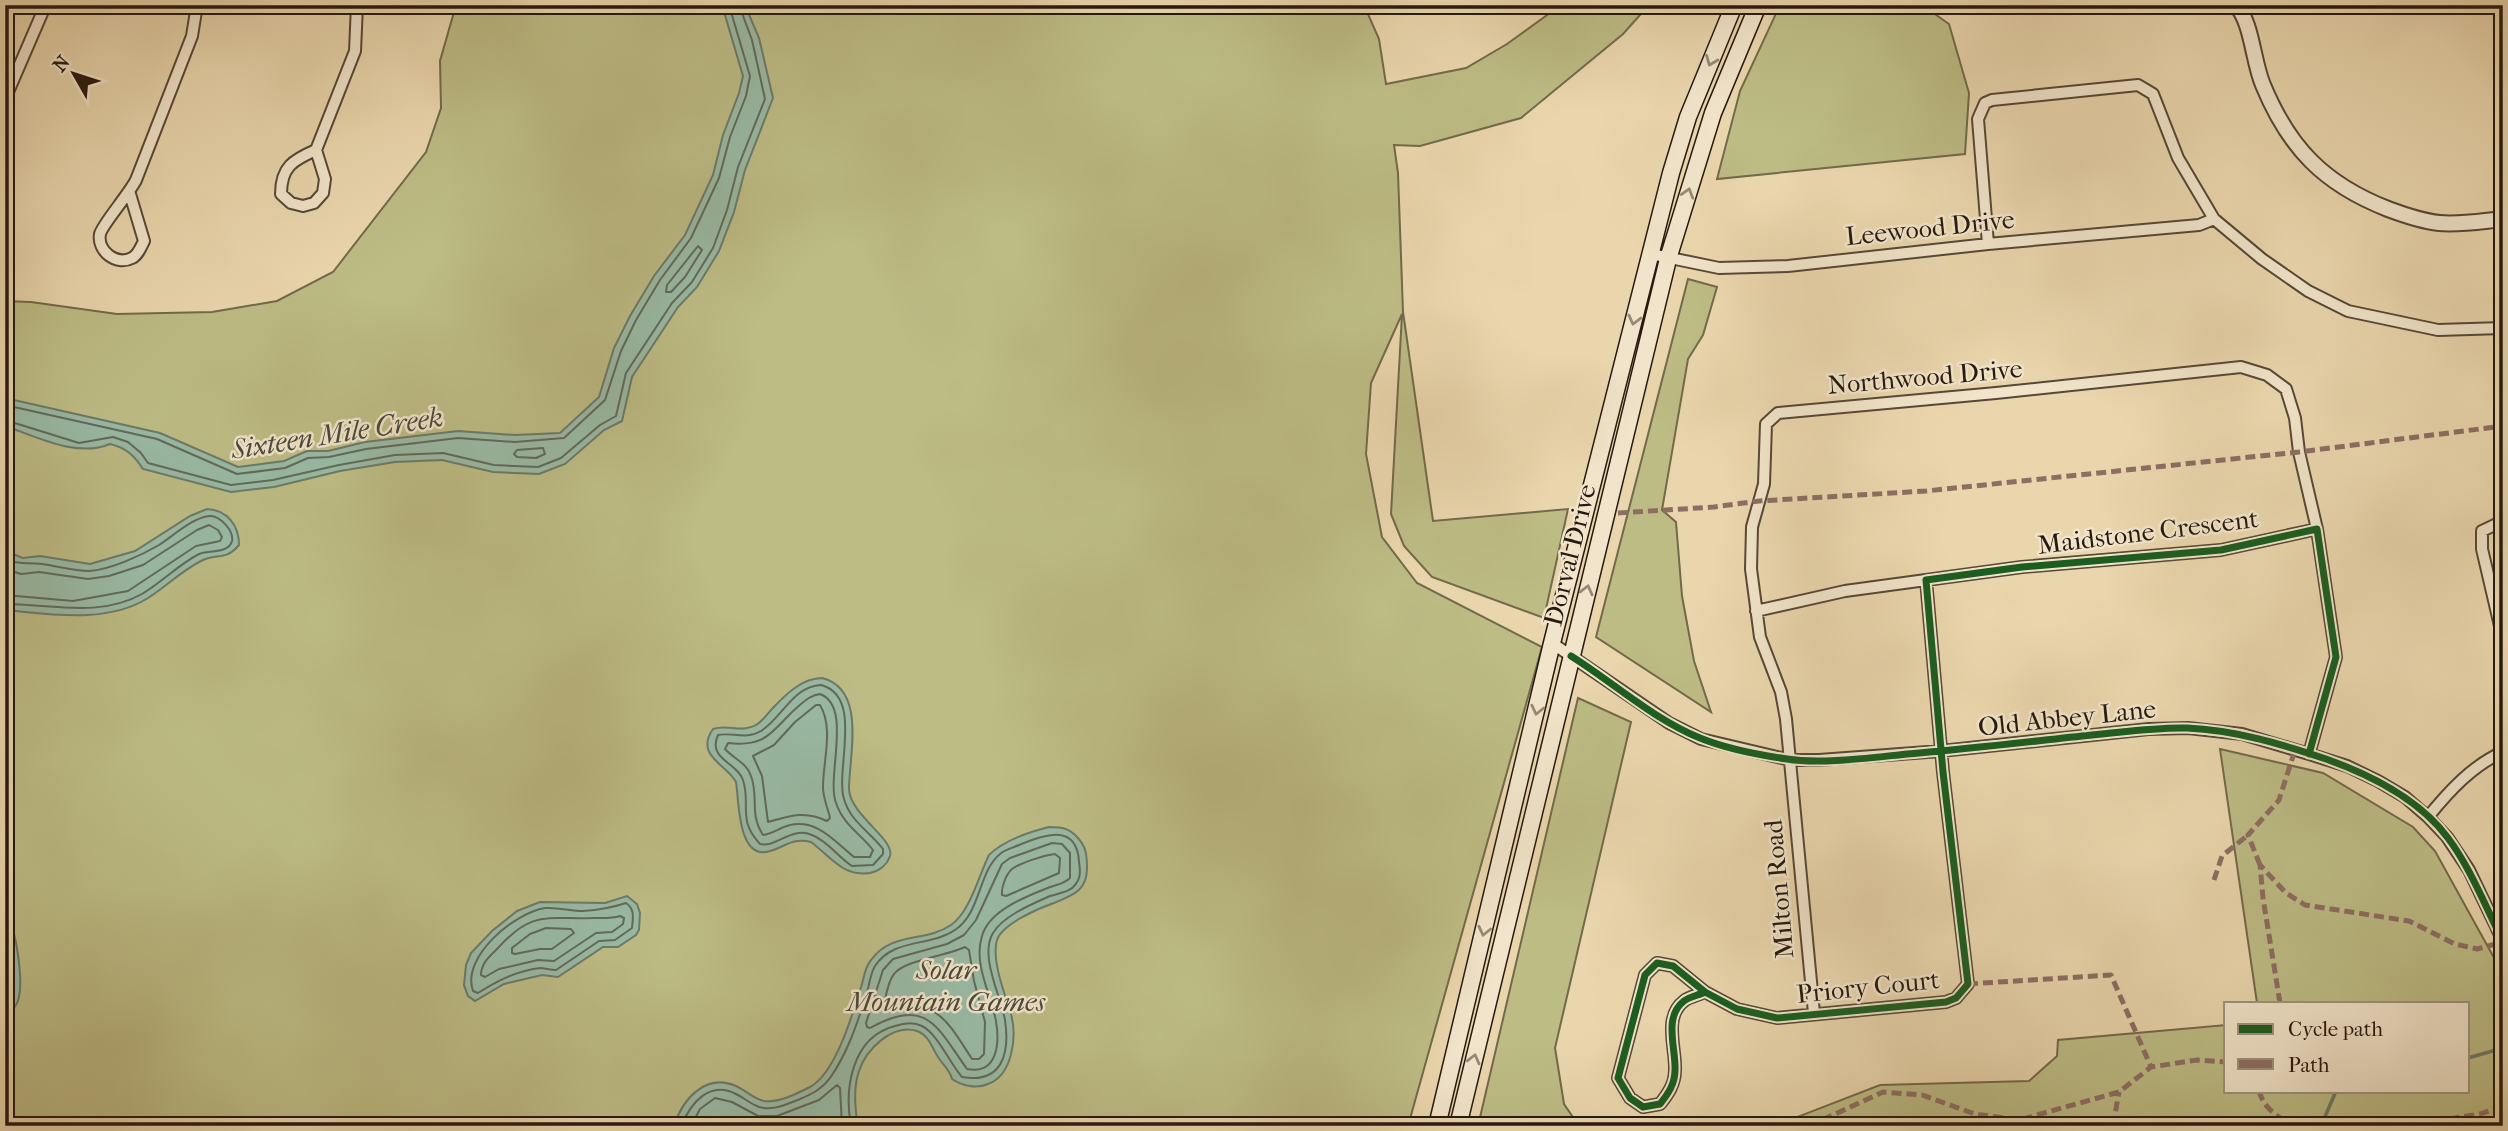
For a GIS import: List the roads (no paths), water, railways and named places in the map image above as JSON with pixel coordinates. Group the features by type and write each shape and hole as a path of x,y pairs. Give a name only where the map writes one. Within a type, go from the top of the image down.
{"main road":[{"name":"Dorval Drive","path":"1437,1126 1552,643 1651,254 1688,117 1734,5"},
{"name":"Dorval Drive","path":"1458,1126 1668,258 1713,113 1758,5"}],"street":[{"path":"5,99 44,5"},
{"path":"130,194 144,241 138,253 121,261 103,251 99,239 101,229 130,194 192,36 197,5"},
{"path":"316,150 287,166 281,177 281,194 291,203 303,206 314,203 323,193 325,179 316,150 355,51 357,5"},
{"path":"2242,8 2255,65 2272,104 2301,150 2329,179 2374,203 2423,220 2460,223 2503,219"},
{"path":"1988,244 1978,119 1984,103 2138,85 2153,94 2178,158 2214,219 2308,291 2348,311 2438,330 2503,328"},
{"name":"Leewood Drive","path":"1651,254 1719,268 1788,266 2199,225 2214,219"},
{"name":"Northwood Drive","path":"1790,760 1781,692 1760,637 1751,569 1751,537 1764,484 1766,424 1778,413 2241,367 2267,374 2286,389 2295,418 2299,452 2317,529"},
{"path":"2503,521 2482,531 2482,549 2503,639"},
{"path":"2309,754 2336,657 2317,529"},
{"name":"Maidstone Crescent","path":"1756,611 1845,590 2022,567 2221,550 2317,529"},
{"path":"1926,580 1941,751"},
{"name":"Old Abbey Lane","path":"1552,643 1669,723 1701,739 1790,760 1941,751 2149,729 2188,728 2242,734 2309,754 2347,766 2378,781 2405,797 2428,817 2447,837 2469,870 2501,933"},
{"name":"Priory Court","path":"1705,992 1684,1001 1675,1014 1671,1036 1675,1071 1671,1090 1660,1104 1643,1107 1630,1098 1619,1078 1644,975 1657,962 1673,966 1705,992 1737,1009 1777,1018 1956,999 1968,984 1941,751"},
{"path":"2428,817 2484,760 2503,752"},
{"name":"Milton Road","path":"1790,760 1814,1013"}],"water":[{"name":"Sixteen Mile Creek","path":"722,5 745,5 759,38 773,98 745,170 734,212 719,251 697,287 678,307 632,377 622,421 604,430 565,464 539,474 493,472 442,460 395,462 340,471 274,487 231,492 143,469 129,453 110,444 84,449 71,447 5,426 5,398 160,433 238,467 284,461 307,451 328,451 365,442 458,431 515,435 560,433 599,397 614,348 630,316 654,276 685,235 713,175 743,76"},
{"path":"207,509 220,512 230,520 237,531 239,545 230,553 194,565 155,594 132,606 97,614 78,615 5,610 5,551 23,558 40,556 90,564 135,551 190,516"},
{"path":"822,678 836,685 845,695 850,709 851,799 890,849 885,865 870,873 845,869 811,842 794,842 759,852 751,847 739,814 736,782 714,759 707,746 713,729 756,725 794,688"},
{"name":"Solar Mountain Games","path":"1049,827 1068,830 1081,841 1086,855 1085,882 1078,891 1022,917 1006,928 997,940 997,967 1013,1023 1013,1043 1008,1064 996,1079 979,1086 956,1081 952,1079 925,1035 917,1031 898,1031 881,1040 862,1063 855,1091 858,1126 674,1126 683,1106 690,1098 697,1091 715,1083 736,1086 760,1100 770,1101 793,1095 819,1080 835,1057 865,970 879,951 899,941 930,934 951,925 969,902 989,855 1009,841"},
{"path":"627,896 637,904 640,913 639,930 618,947 603,947 558,977 542,975 504,984 475,1001 468,996 464,985 466,965 471,953 517,911 540,902 605,903"},
{"path":"5,910 18,952 20,988 14,1009 5,1021"}],"waterway":[{"path":"2470,1057 2503,1048"},
{"path":"2321,1126 2336,1092"}]}
